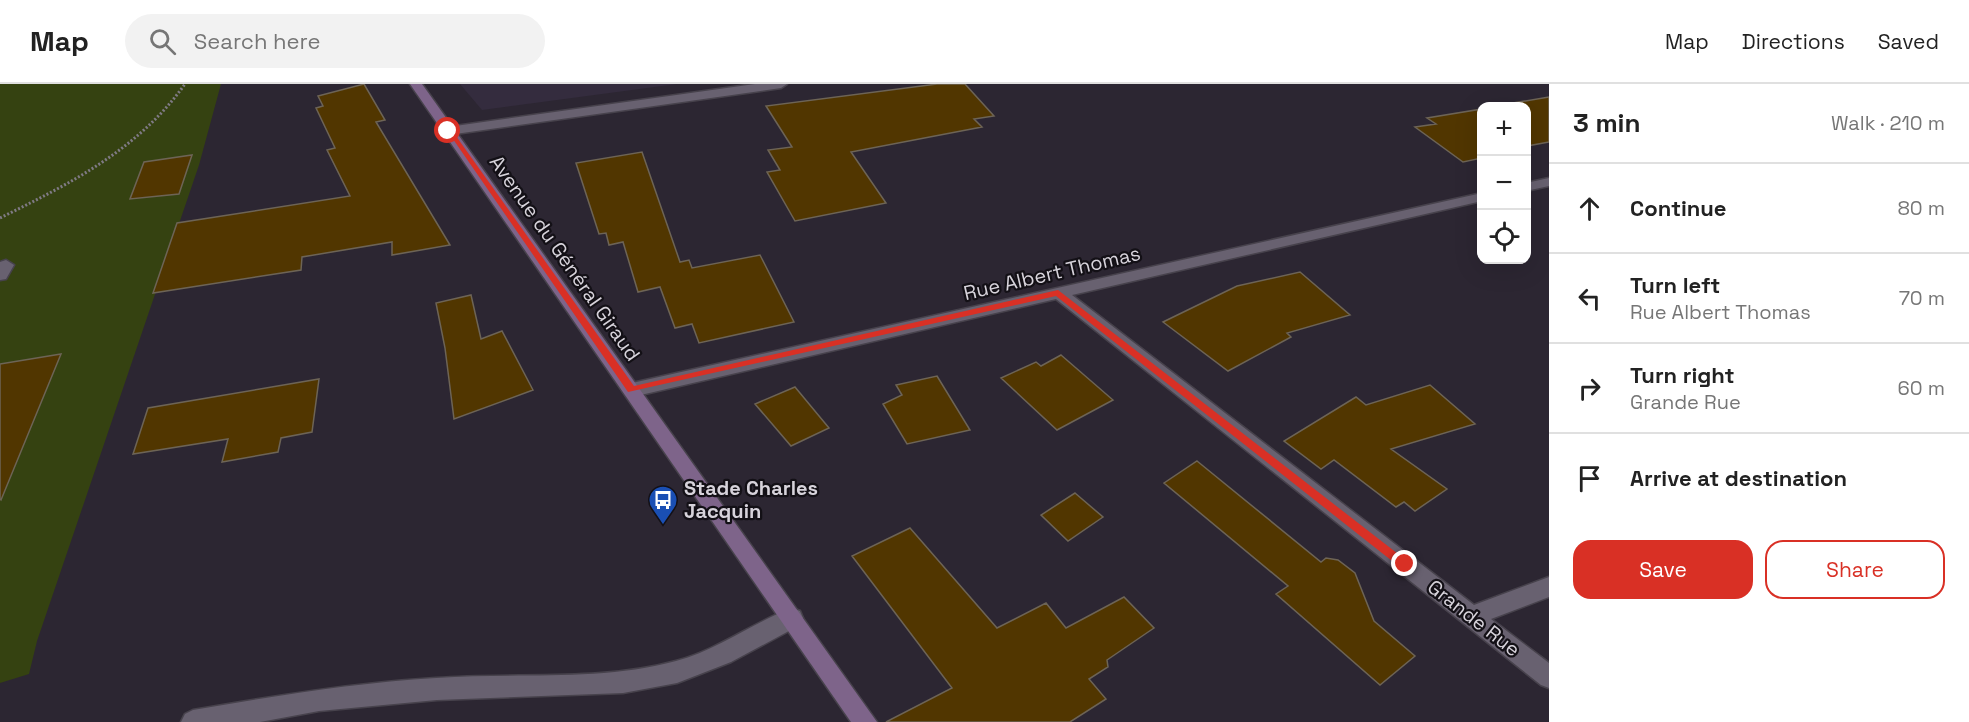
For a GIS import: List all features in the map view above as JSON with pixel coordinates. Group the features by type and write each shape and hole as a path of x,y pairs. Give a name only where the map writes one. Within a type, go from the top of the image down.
{"main road":[{"name":"Avenue du Général Giraud","path":"416,84 865,722"}],"street":[{"path":"448,131 781,84"},
{"path":"1531,186 1549,182"},
{"name":"Rue Albert Thomas","path":"632,390 1477,198"},
{"name":"Grande Rue","path":"1058,293 1549,677"},
{"path":"1472,616 1549,587"},
{"path":"194,722 319,700 437,689 622,681 677,672 723,654 792,618"}],"path":[{"path":"0,218 70,184 131,143 174,103 185,84"}],"shaded area":[{"path":"460,84 677,84 482,110"}],"green space":[{"path":"0,84 221,84 199,165 37,641 29,674 0,683"}],"building":[{"path":"364,84 385,120 376,122 450,245 392,255 392,242 302,257 301,270 153,293 177,223 350,196 327,150 335,148 316,108 323,106 318,96"},
{"path":"937,84 965,84 994,116 974,119 982,127 851,152 886,203 795,221 767,172 780,170 768,150 792,147 766,106"},
{"path":"1549,97 1549,142 1531,145 1531,102 1519,102"},
{"path":"1477,110 1477,159 1463,162 1415,127 1436,124 1427,118"},
{"path":"642,152 680,262 689,260 692,268 760,255 794,322 699,343 692,324 675,328 660,287 638,292 623,242 609,245 606,233 599,234 576,163"},
{"path":"192,155 179,194 130,199 144,162"},
{"path":"1300,272 1350,315 1287,333 1291,337 1228,371 1163,322 1237,286"},
{"path":"471,295 481,339 502,331 533,390 454,419 445,348 436,303"},
{"path":"61,354 1,500 0,364"},
{"path":"1061,355 1113,400 1057,430 1001,378 1036,362 1041,366"},
{"path":"937,376 970,430 907,444 883,404 902,395 896,385"},
{"path":"319,379 312,432 281,438 278,452 222,462 228,439 133,454 148,408"},
{"path":"1430,385 1475,424 1391,449 1447,489 1415,511 1404,502 1396,507 1334,460 1321,469 1284,441 1356,397 1366,405"},
{"path":"795,387 829,428 791,446 755,404"},
{"path":"1197,461 1321,562 1326,558 1338,560 1355,573 1374,621 1415,656 1380,685 1276,594 1288,586 1164,483"},
{"path":"1075,493 1103,517 1068,541 1041,515"},
{"path":"910,528 997,628 1046,603 1066,628 1124,597 1154,628 1107,660 1108,667 1089,679 1106,699 1070,722 886,722 952,688 852,556"}],"place":[{"name":"Stade Charles Jacquin","path":"663,526"}],"route":[{"path":"448,131 632,390 1058,293 1405,564"}]}
